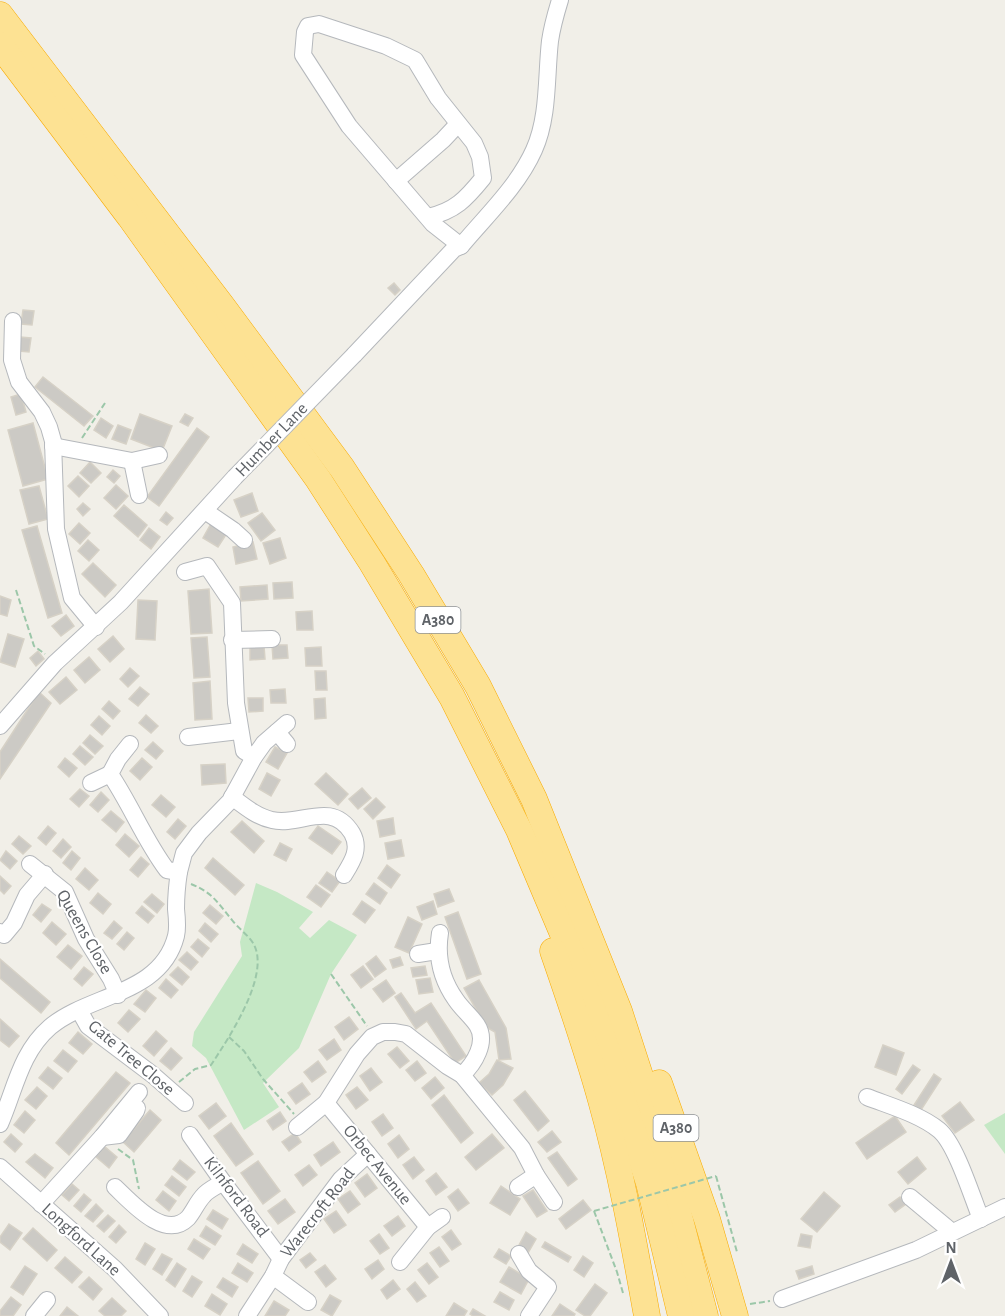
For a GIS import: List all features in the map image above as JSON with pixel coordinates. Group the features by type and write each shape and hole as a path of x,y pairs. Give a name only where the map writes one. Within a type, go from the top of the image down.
{"highway":[{"name":"A380","path":"0,15 222,306 342,468 411,574 478,686 534,799 619,1011 653,1116 705,1316"},
{"name":"A380","path":"0,45 130,217 318,478 453,697 519,830 582,979 649,1183 681,1316"},
{"name":"A380","path":"519,830 543,922 584,1039 602,1102 630,1224 647,1316"},
{"name":"A380","path":"594,948 626,1001 742,1307"}],"street":[{"name":"Humber Lane","path":"0,726 55,663 121,602 235,477 454,249 461,246 523,172 535,148 548,81 550,39 560,0"},
{"path":"428,217 444,214 458,206 483,178 480,157 474,143 438,98 415,60 386,46 319,24 308,26 305,32 303,56 349,126 428,217 461,246"},
{"path":"396,181 458,124"},
{"path":"13,321 12,360 19,382 42,412 50,427 53,446 56,529 72,598 96,627"},
{"path":"53,446 132,461 159,454"},
{"path":"132,461 139,495"},
{"path":"205,512 244,540"},
{"path":"184,572 207,566 232,603 232,640 239,731 244,751 254,757"},
{"path":"232,640 272,639"},
{"path":"188,737 239,731"},
{"path":"0,1124 5,1091 36,1041 50,1027 79,1010 118,995 142,981 164,962 173,948 177,933 178,877 184,853 232,797 264,743 283,733"},
{"path":"91,783 110,774 130,744"},
{"path":"110,774 121,789 161,862 178,877"},
{"path":"232,797 245,807 270,820 282,822 321,815 338,820 348,827 354,837 356,848 355,858 344,875"},
{"name":"Queens Close","path":"30,864 65,892 86,939 111,979 118,995"},
{"name":"Queens Close","path":"2,934 14,923 27,895 45,874"},
{"path":"440,933 437,951 442,974 455,999 479,1027 479,1051 472,1066 462,1075"},
{"path":"418,954 437,951"},
{"name":"Gate Tree Close","path":"79,1010 88,1026 185,1103"},
{"path":"299,1125 326,1103 357,1054 372,1037 383,1032 406,1034 462,1075 522,1148 554,1202"},
{"path":"867,1096 903,1111 940,1131 955,1155 981,1219"},
{"name":"Orbec Avenue","path":"326,1103 428,1227"},
{"name":"Kilnford Road","path":"190,1135 282,1259"},
{"path":"41,1204 102,1137"},
{"name":"Warecroft Road","path":"247,1316 282,1259 341,1179 368,1154"},
{"name":"Longford Lane","path":"0,1167 115,1269 159,1316"},
{"path":"519,1187 536,1175"},
{"path":"115,1187 135,1195 160,1225 173,1225 185,1221 196,1209 204,1195 223,1182"},
{"path":"910,1197 952,1232"},
{"path":"782,1299 916,1250 1005,1207"},
{"path":"400,1262 428,1227 442,1217"},
{"path":"519,1254 529,1271 548,1287 529,1316"},
{"name":"Warecroft Road","path":"273,1275 308,1302"},
{"path":"34,1316 46,1300"}],"path":[{"path":"74,450 105,403"},
{"path":"16,590 34,646 55,663"},
{"path":"171,1090 195,1069 211,1065 229,1037 253,988 259,964 254,944 207,891 178,877"},
{"path":"331,974 358,1011 372,1037"},
{"path":"229,1037 244,1051 299,1125"},
{"path":"102,1137 133,1160 135,1195"},
{"path":"623,1294 594,1211 716,1176 738,1256"},
{"path":"742,1307 782,1299"}],"green space":[{"path":"256,883 313,912 299,928 310,938 329,920 357,935 331,974 299,1048 263,1083 279,1107 244,1130 206,1058 192,1046 194,1032 242,956 240,942"},
{"path":"1005,1113 1005,1154 984,1125"}],"building":[{"path":"394,283 400,290 395,295 388,288"},
{"path":"23,310 34,311 32,325 21,324"},
{"path":"20,337 31,338 29,352 19,351"},
{"path":"43,377 93,416 84,426 35,387"},
{"path":"21,394 26,412 16,415 11,397"},
{"path":"140,414 172,426 162,451 131,439"},
{"path":"185,414 193,418 188,426 180,422"},
{"path":"101,418 113,426 106,438 94,430"},
{"path":"33,423 48,479 23,486 8,430"},
{"path":"118,425 131,430 126,444 112,439"},
{"path":"197,428 209,437 159,506 147,497"},
{"path":"90,462 101,473 91,483 80,473"},
{"path":"113,470 120,476 114,483 107,477"},
{"path":"78,476 89,486 79,497 68,486"},
{"path":"116,485 128,496 116,509 104,498"},
{"path":"39,486 48,519 29,524 20,490"},
{"path":"252,493 258,511 241,517 234,500"},
{"path":"83,503 90,509 83,516 77,509"},
{"path":"124,505 147,525 138,537 114,516"},
{"path":"166,512 173,518 167,525 160,520"},
{"path":"262,513 275,530 261,541 248,523"},
{"path":"213,520 229,530 218,547 203,538"},
{"path":"79,523 90,533 80,544 69,534"},
{"path":"37,526 62,613 48,618 22,530"},
{"path":"149,528 160,537 151,549 140,540"},
{"path":"280,538 286,558 270,564 263,543"},
{"path":"88,540 99,550 89,561 78,551"},
{"path":"253,542 257,559 236,564 233,547"},
{"path":"93,563 116,585 105,597 82,574"},
{"path":"292,582 293,598 274,599 273,583"},
{"path":"267,585 268,599 241,601 240,587"},
{"path":"209,589 212,633 191,634 188,591"},
{"path":"0,596 11,600 7,616 0,614"},
{"path":"138,600 157,601 155,640 136,639"},
{"path":"312,611 313,630 297,630 296,612"},
{"path":"66,615 74,626 61,636 52,626"},
{"path":"8,634 24,639 15,667 0,662"},
{"path":"113,636 124,649 110,662 98,649"},
{"path":"207,637 210,677 194,678 191,638"},
{"path":"272,645 287,645 288,658 273,659"},
{"path":"250,646 264,646 265,659 250,660"},
{"path":"321,647 322,666 306,666 305,648"},
{"path":"38,651 44,659 36,666 30,658"},
{"path":"89,657 100,670 85,683 74,670"},
{"path":"130,668 139,676 128,687 120,679"},
{"path":"315,671 326,671 327,690 316,690"},
{"path":"66,677 77,690 60,704 49,692"},
{"path":"210,681 212,719 195,720 193,683"},
{"path":"140,687 149,694 138,706 129,699"},
{"path":"285,689 286,703 271,703 270,690"},
{"path":"39,692 51,703 0,779 0,752"},
{"path":"248,698 263,698 263,711 249,712"},
{"path":"325,698 326,718 315,719 314,699"},
{"path":"109,701 120,711 113,719 102,709"},
{"path":"146,715 158,726 151,733 139,723"},
{"path":"99,716 110,726 102,735 91,725"},
{"path":"90,735 103,746 95,754 83,743"},
{"path":"153,742 163,751 156,759 145,750"},
{"path":"80,746 93,757 85,765 73,754"},
{"path":"275,747 287,753 278,769 266,762"},
{"path":"65,758 77,768 69,777 58,767"},
{"path":"142,758 152,767 140,780 130,771"},
{"path":"225,764 226,783 202,785 201,765"},
{"path":"267,773 280,780 271,796 259,789"},
{"path":"326,773 348,794 338,805 315,784"},
{"path":"362,788 371,798 358,809 349,799"},
{"path":"80,789 89,796 79,807 70,799"},
{"path":"101,792 109,800 98,812 90,805"},
{"path":"161,795 175,807 166,817 152,805"},
{"path":"376,798 385,807 373,819 364,809"},
{"path":"111,811 124,822 116,832 102,820"},
{"path":"393,818 395,834 380,837 377,821"},
{"path":"178,819 186,826 175,839 167,832"},
{"path":"242,821 264,841 254,853 231,832"},
{"path":"48,826 56,833 46,845 38,838"},
{"path":"318,826 341,842 332,854 309,838"},
{"path":"125,834 139,846 129,857 116,845"},
{"path":"19,836 31,846 23,854 12,844"},
{"path":"63,839 71,847 61,858 53,851"},
{"path":"401,840 404,856 388,859 385,843"},
{"path":"280,843 292,849 286,861 274,855"},
{"path":"6,851 17,861 10,869 0,860"},
{"path":"72,851 80,858 71,870 63,863"},
{"path":"141,857 149,864 138,877 130,870"},
{"path":"213,858 244,885 235,895 205,868"},
{"path":"387,865 400,875 391,888 378,878"},
{"path":"85,868 98,880 89,890 76,879"},
{"path":"327,872 340,881 332,892 319,883"},
{"path":"0,876 11,886 4,894 0,890"},
{"path":"374,883 387,893 380,904 366,894"},
{"path":"316,885 330,895 321,907 307,897"},
{"path":"449,889 454,901 438,907 434,894"},
{"path":"98,893 111,904 103,914 90,903"},
{"path":"152,894 164,904 157,913 144,902"},
{"path":"362,901 375,910 365,923 353,914"},
{"path":"433,901 437,914 422,920 417,907"},
{"path":"42,904 51,910 41,922 33,915"},
{"path":"210,905 223,916 216,924 203,913"},
{"path":"142,906 154,916 148,923 136,913"},
{"path":"458,912 481,974 467,979 445,917"},
{"path":"408,917 422,924 409,953 395,947"},
{"path":"114,921 122,928 112,939 104,933"},
{"path":"52,922 66,934 56,945 43,933"},
{"path":"205,923 218,934 211,942 199,931"},
{"path":"127,932 134,938 124,950 117,944"},
{"path":"198,939 209,948 202,957 191,947"},
{"path":"68,945 82,956 71,969 57,957"},
{"path":"187,952 198,962 191,970 179,960"},
{"path":"376,956 386,969 375,977 366,964"},
{"path":"400,957 403,965 393,968 390,960"},
{"path":"0,959 50,1002 41,1013 0,978"},
{"path":"363,966 373,979 361,988 351,975"},
{"path":"425,966 427,975 413,977 411,968"},
{"path":"84,967 93,974 82,986 74,979"},
{"path":"178,967 189,977 182,985 170,975"},
{"path":"430,978 433,992 419,994 416,980"},
{"path":"166,979 178,990 171,998 159,988"},
{"path":"386,980 395,993 383,1002 373,989"},
{"path":"479,980 506,1028 511,1059 499,1060 495,1032 486,1027 464,988"},
{"path":"146,990 156,998 145,1012 134,1004"},
{"path":"401,993 415,1013 431,1003 466,1056 455,1063 427,1021 416,1029 395,997"},
{"path":"129,1010 140,1019 128,1032 118,1023"},
{"path":"349,1017 358,1029 344,1040 335,1027"},
{"path":"0,1019 19,1036 9,1047 0,1040"},
{"path":"156,1031 167,1041 154,1056 143,1046"},
{"path":"78,1032 92,1044 83,1054 69,1043"},
{"path":"334,1039 341,1050 327,1060 319,1050"},
{"path":"883,1045 904,1053 896,1075 875,1067"},
{"path":"397,1047 409,1061 400,1068 388,1054"},
{"path":"171,1048 182,1058 171,1070 160,1061"},
{"path":"63,1050 77,1061 68,1072 54,1061"},
{"path":"497,1060 513,1068 503,1085 492,1095 479,1083 489,1074"},
{"path":"318,1061 326,1072 312,1082 304,1072"},
{"path":"417,1061 426,1073 415,1081 406,1070"},
{"path":"913,1065 920,1070 902,1094 896,1089"},
{"path":"48,1067 62,1078 53,1089 39,1078"},
{"path":"371,1068 382,1082 370,1091 360,1076"},
{"path":"116,1072 130,1083 69,1155 56,1143"},
{"path":"934,1074 941,1079 921,1110 914,1105"},
{"path":"435,1077 444,1088 431,1099 422,1088"},
{"path":"302,1083 310,1094 296,1104 288,1093"},
{"path":"37,1087 47,1096 36,1109 25,1100"},
{"path":"357,1087 368,1100 356,1109 346,1095"},
{"path":"525,1091 549,1121 538,1131 514,1100"},
{"path":"444,1095 473,1133 461,1143 432,1105"},
{"path":"960,1102 974,1120 955,1133 942,1116"},
{"path":"216,1103 226,1116 209,1129 199,1116"},
{"path":"150,1110 161,1120 134,1152 123,1142"},
{"path":"25,1111 35,1120 24,1133 14,1125"},
{"path":"280,1112 286,1121 273,1130 267,1121"},
{"path":"383,1114 393,1128 382,1136 372,1122"},
{"path":"895,1116 906,1132 867,1159 856,1143"},
{"path":"231,1123 253,1154 236,1166 214,1136"},
{"path":"552,1131 561,1142 547,1152 538,1142"},
{"path":"295,1133 301,1142 289,1151 282,1142"},
{"path":"11,1134 22,1144 15,1152 4,1142"},
{"path":"492,1134 504,1148 476,1170 465,1157"},
{"path":"399,1135 409,1149 398,1158 388,1144"},
{"path":"333,1142 340,1152 321,1166 314,1155"},
{"path":"104,1146 117,1157 109,1168 95,1156"},
{"path":"557,1152 577,1179 568,1186 548,1158"},
{"path":"35,1154 53,1168 45,1178 26,1162"},
{"path":"414,1157 424,1170 413,1179 403,1165"},
{"path":"917,1157 926,1169 908,1184 898,1172"},
{"path":"180,1160 195,1172 187,1180 173,1169"},
{"path":"258,1161 280,1191 263,1204 241,1173"},
{"path":"309,1165 317,1175 303,1186 295,1175"},
{"path":"436,1173 447,1187 436,1195 426,1181"},
{"path":"367,1174 377,1188 365,1197 355,1183"},
{"path":"172,1176 186,1187 179,1196 165,1185"},
{"path":"72,1184 79,1190 69,1201 62,1195"},
{"path":"501,1186 520,1199 510,1215 490,1203"},
{"path":"458,1189 469,1203 458,1211 448,1197"},
{"path":"533,1190 547,1211 537,1217 523,1196"},
{"path":"163,1191 176,1201 169,1211 156,1200"},
{"path":"350,1191 360,1204 348,1213 338,1199"},
{"path":"824,1192 840,1206 817,1232 801,1219"},
{"path":"84,1194 91,1200 81,1212 74,1206"},
{"path":"900,1197 906,1204 895,1212 889,1205"},
{"path":"285,1199 295,1212 278,1224 268,1211"},
{"path":"583,1200 591,1210 566,1229 559,1219"},
{"path":"96,1204 103,1211 93,1222 85,1216"},
{"path":"213,1210 228,1219 222,1229 207,1219"},
{"path":"336,1211 346,1225 334,1233 324,1219"},
{"path":"108,1215 115,1221 104,1232 97,1226"},
{"path":"398,1216 405,1226 392,1236 384,1226"},
{"path":"9,1224 22,1233 10,1250 0,1242 0,1237"},
{"path":"119,1225 126,1232 116,1243 109,1237"},
{"path":"206,1226 221,1236 215,1245 200,1236"},
{"path":"33,1228 57,1250 47,1261 23,1239"},
{"path":"451,1230 461,1244 452,1250 442,1237"},
{"path":"526,1232 536,1239 528,1253 518,1247"},
{"path":"379,1234 389,1248 380,1254 370,1241"},
{"path":"801,1234 812,1236 810,1248 798,1246"},
{"path":"194,1239 210,1249 203,1259 188,1249"},
{"path":"545,1242 571,1257 568,1262 542,1247"},
{"path":"145,1243 155,1249 145,1265 136,1259"},
{"path":"243,1244 258,1254 252,1263 237,1254"},
{"path":"439,1247 449,1261 440,1267 430,1253"},
{"path":"499,1249 511,1256 506,1264 494,1257"},
{"path":"310,1253 316,1260 306,1268 300,1260"},
{"path":"162,1254 172,1259 162,1275 153,1269"},
{"path":"583,1256 593,1263 584,1277 574,1270"},
{"path":"65,1257 82,1272 72,1283 55,1268"},
{"path":"378,1260 384,1269 372,1279 365,1269"},
{"path":"177,1263 186,1269 175,1287 166,1280"},
{"path":"238,1263 253,1273 247,1282 232,1273"},
{"path":"427,1263 438,1277 429,1284 418,1270"},
{"path":"325,1265 336,1279 326,1287 315,1272"},
{"path":"25,1266 37,1274 23,1295 11,1287"},
{"path":"812,1266 814,1274 799,1279 796,1271"},
{"path":"509,1267 529,1279 521,1294 500,1282"},
{"path":"192,1276 202,1282 192,1297 183,1291"},
{"path":"89,1277 102,1289 93,1300 79,1287"},
{"path":"223,1278 238,1287 232,1297 217,1287"},
{"path":"393,1280 400,1289 387,1299 381,1290"},
{"path":"415,1282 426,1296 417,1302 407,1289"},
{"path":"595,1284 607,1293 590,1316 585,1316 576,1310"},
{"path":"500,1292 514,1300 509,1310 494,1302"},
{"path":"212,1294 227,1304 220,1315 205,1306"},
{"path":"330,1295 341,1301 332,1316 321,1310"},
{"path":"11,1297 21,1305 13,1316 0,1316 0,1311"},
{"path":"112,1298 126,1311 121,1316 105,1316 99,1311"},
{"path":"274,1301 289,1310 285,1316 265,1316"},
{"path":"454,1303 467,1311 464,1316 446,1316"},
{"path":"560,1304 575,1314 574,1316 552,1316"},
{"path":"67,1307 78,1316 60,1316"},
{"path":"473,1309 485,1316 473,1316 470,1314"}]}
